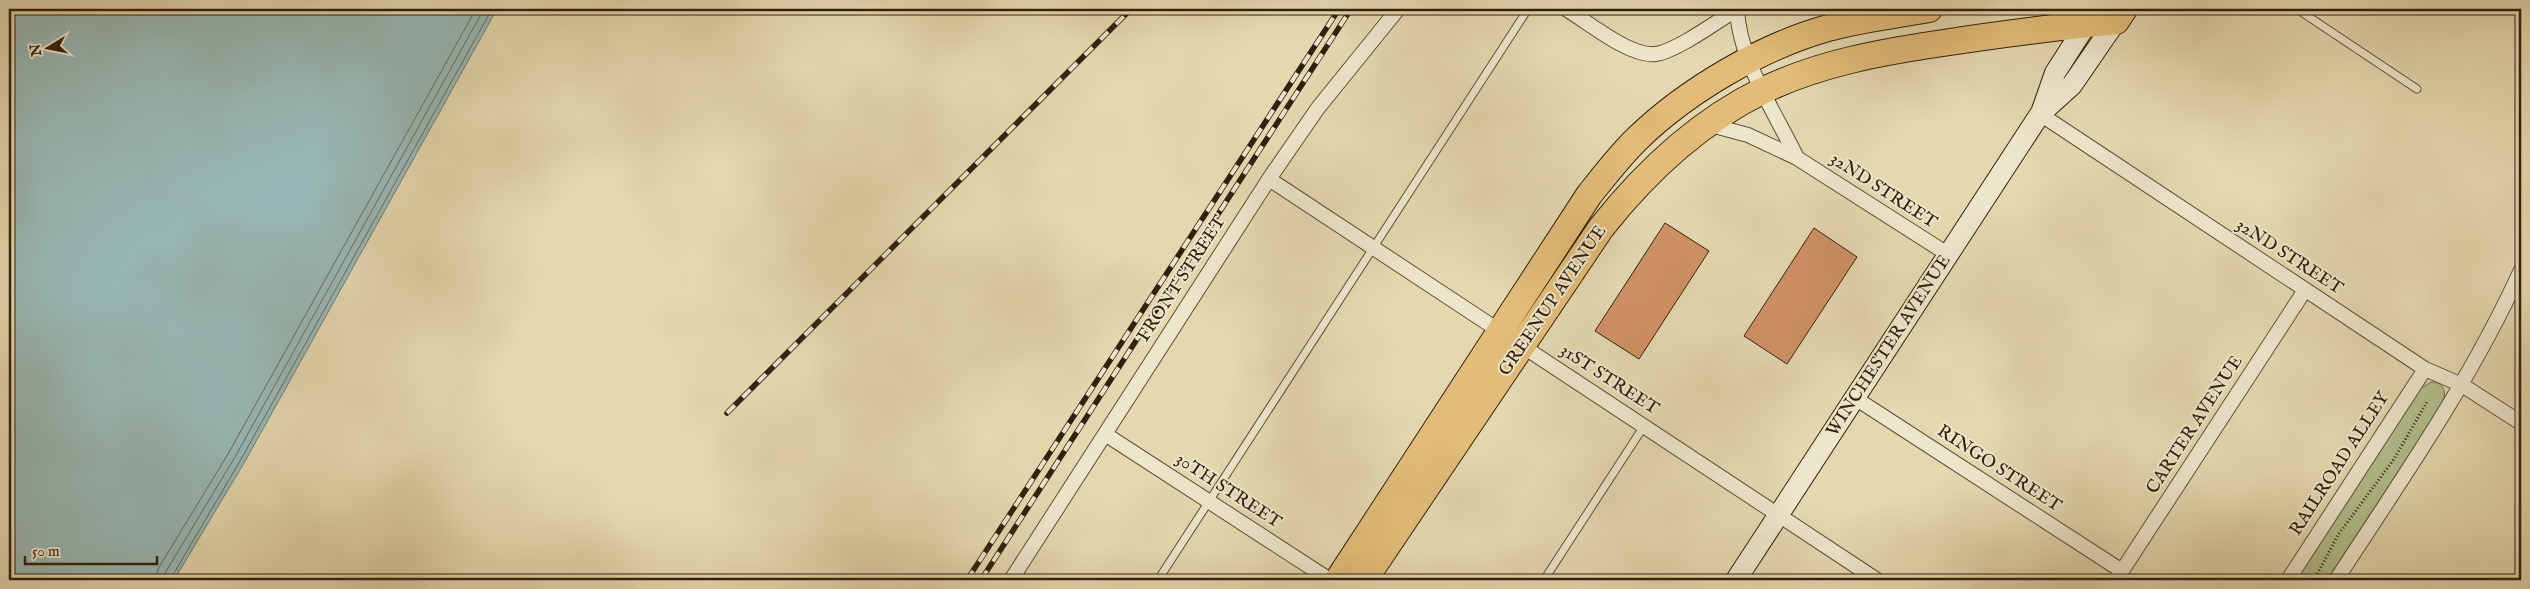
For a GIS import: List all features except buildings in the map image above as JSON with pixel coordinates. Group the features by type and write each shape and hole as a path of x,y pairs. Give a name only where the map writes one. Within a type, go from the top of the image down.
{"highway":[{"name":"GREENUP AVENUE","path":"1338,580 1584,202 1615,162 1640,136 1673,109 1748,59 1826,29 1858,20 1929,9"},
{"name":"GREENUP AVENUE","path":"1364,580 1448,453 1523,347 1601,228 1624,199 1669,153 1706,124 1764,90 1824,67 1886,52 2105,16"}],"main road":[{"name":"WINCHESTER AVENUE","path":"1736,580 2041,113 2054,73 2105,16"},
{"name":"WINCHESTER AVENUE","path":"2041,113 2072,86 2105,16"}],"street":[{"name":"FRONT STREET","path":"1011,580 1269,179 1318,108 1398,9"},
{"path":"1566,9 1620,43 1643,54 1656,54 1668,50 1737,9 1739,31 1748,59 1797,158"},
{"name":"32ND STREET","path":"2041,113 2425,369 2462,385 2521,423"},
{"name":"32ND STREET","path":"1706,124 1748,135 1797,158 1949,255"},
{"name":"31ST STREET","path":"1269,179 1877,580"},
{"path":"2336,580 2462,385 2484,348 2521,270"},
{"name":"CARTER AVENUE","path":"2119,576 2305,290"},
{"name":"RAILROAD ALLEY","path":"2288,580 2425,369"},
{"name":"RINGO STREET","path":"1855,398 2119,576"},
{"name":"30TH STREET","path":"1105,434 1330,580"}],"lane":[{"path":"1158,580 1528,9"},
{"path":"2297,9 2417,89"},
{"path":"1544,580 1644,425"}],"path":[{"path":"2314,580 2338,536 2394,458 2428,399"}],"green space":[{"path":"2431,382 2436,382 2443,388 2443,403 2327,580 2295,580 2420,389"}],"water":[{"path":"9,9 497,9 244,463 174,580 9,580"}],"railway":[{"path":"727,413 1131,9"},
{"path":"967,580 1339,9"},
{"path":"981,580 1351,9"}]}
